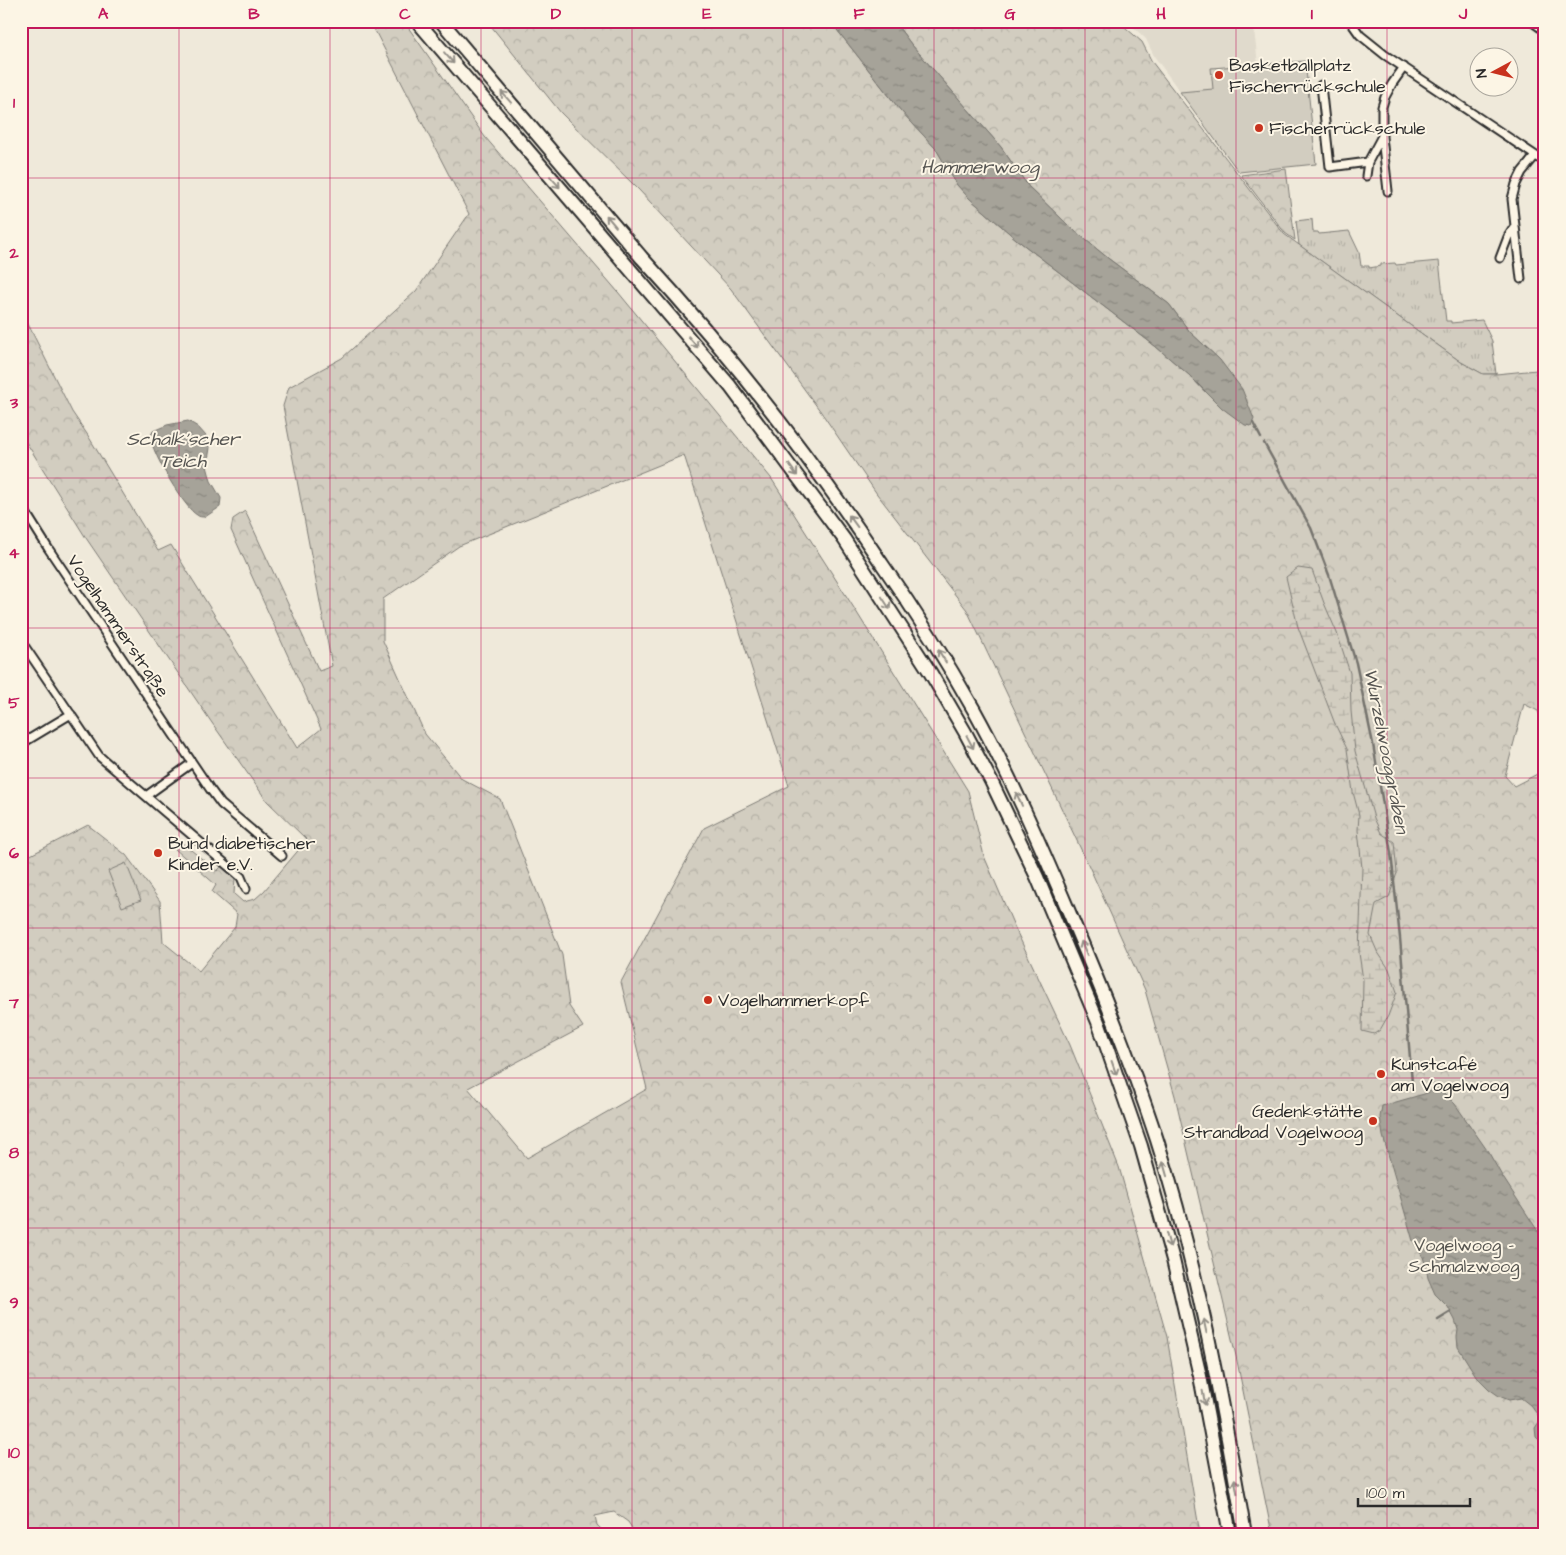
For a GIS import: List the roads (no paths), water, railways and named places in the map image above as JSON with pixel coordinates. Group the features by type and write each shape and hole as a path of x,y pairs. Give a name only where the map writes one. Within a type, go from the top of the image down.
{"highway":[{"path":"417,21 730,386 844,540 930,672 991,781 1037,878 1098,1022 1141,1146 1173,1260 1200,1376 1230,1534"},
{"path":"441,21 642,258 676,295 798,446 910,604 974,709 1008,774 1104,993 1157,1141 1190,1257 1245,1534"}],"street":[{"path":"1350,21 1360,35 1372,45 1545,162"},
{"path":"1531,21 1545,31"},
{"path":"1388,191 1382,136 1382,107 1392,84 1404,67"},
{"path":"1321,85 1330,167 1368,162"},
{"path":"1366,176 1368,162 1382,136"},
{"path":"1520,278 1512,199 1522,172 1535,156"},
{"path":"1500,258 1508,236 1515,226"},
{"name":"Vogelhammerstraße","path":"21,506 221,804 282,856"},
{"path":"21,641 99,756 241,877 246,889"},
{"path":"21,744 71,714"},
{"path":"146,796 192,763"}],"water":[{"name":"Hammerwoog","path":"830,21 894,21 911,44 1001,147 1028,186 1069,226 1169,304 1190,332 1220,360 1242,389 1254,419 1251,426 1245,425 1222,408 1189,375 1155,346 1016,239 969,198 957,185 936,149 901,111"},
{"name":"Schalk'scher Teich","path":"188,421 198,427 206,436 210,448 207,466 211,481 221,498 220,507 205,517 199,516 192,511 177,492 162,467 152,445 151,435 153,431 167,425"},
{"path":"1439,1088 1455,1104 1489,1153 1545,1242 1545,1441 1541,1442 1536,1437 1535,1428 1541,1419 1530,1405 1521,1398 1509,1400 1499,1396 1476,1376 1458,1347 1458,1330 1455,1320 1448,1307 1435,1294 1428,1278 1423,1257 1413,1241 1383,1136 1380,1117 1382,1106"}],"waterway":[{"path":"1253,423 1261,438"},
{"name":"Wurzelwooggraben","path":"1264,443 1311,528 1329,575 1356,663 1373,744 1391,853 1412,1082"},
{"path":"1438,1320 1451,1312"}],"place":[{"name":"Basketballplatz Fischerrückschule","path":"1219,75"},
{"name":"Fischerrückschule","path":"1259,128"},
{"name":"Bund diabetischer Kinder e.V.","path":"158,853"},
{"name":"Vogelhammerkopf","path":"708,1000"},
{"name":"Kunstcafé am Vogelwoog","path":"1381,1074"},
{"name":"Gedenkstätte Strandbad Vogelwoog","path":"1373,1121"}],"park label":[{"name":"Vogelwoog - Schmalzwoog","path":"1464,1255"}]}
